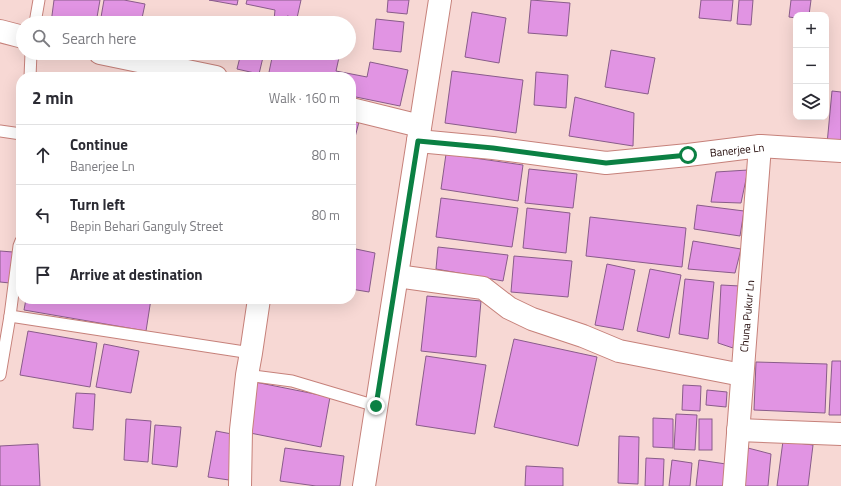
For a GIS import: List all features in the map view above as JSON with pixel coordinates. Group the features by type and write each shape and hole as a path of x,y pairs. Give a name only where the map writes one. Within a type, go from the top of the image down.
{"street":[{"path":"364,486 440,0"},
{"path":"0,31 16,35"},
{"path":"134,60 192,72"},
{"name":"Banerjee Ln","path":"356,111 419,133 493,148 606,163 760,146 841,151"},
{"name":"Chuna Pukur Ln","path":"734,486 760,146"},
{"path":"397,276 483,288 508,308 532,319 583,336 619,351 742,375"},
{"path":"240,486 241,430 247,375 258,304"},
{"path":"738,430 841,434"}],"lane":[{"path":"36,16 39,0"},
{"path":"30,72 31,60"},
{"path":"0,131 16,133"},
{"path":"0,375 16,269"},
{"path":"10,316 251,353"},
{"path":"247,375 292,381 376,406"}],"building":[{"path":"54,0 100,0 97,16 52,16"},
{"path":"104,0 124,0 145,4 142,16 101,16"},
{"path":"209,0 238,0 237,5"},
{"path":"247,0 301,0 297,16 274,16 275,10 246,4"},
{"path":"388,0 409,0 407,14 387,12"},
{"path":"531,0 570,3 567,36 528,33"},
{"path":"701,0 733,0 731,21 699,18"},
{"path":"739,0 753,0 751,25 737,24"},
{"path":"791,0 811,0 809,12 793,12 793,18 789,17"},
{"path":"472,12 506,18 499,63 465,57"},
{"path":"376,19 404,22 401,52 373,49"},
{"path":"611,50 655,58 648,94 605,87"},
{"path":"239,60 262,60 259,72 250,72 237,69"},
{"path":"272,60 338,60 336,71 341,72 269,72"},
{"path":"370,62 408,70 400,106 356,97 356,75 367,77"},
{"path":"452,71 523,80 516,133 445,123"},
{"path":"536,72 568,75 566,108 534,105"},
{"path":"832,91 841,92 841,146 827,144"},
{"path":"575,97 634,113 633,146 569,136"},
{"path":"356,112 361,114 356,133"},
{"path":"446,154 523,165 518,201 441,189"},
{"path":"529,169 577,174 573,208 525,203"},
{"path":"748,170 741,203 711,202 716,172"},
{"path":"441,198 518,208 512,247 436,237"},
{"path":"697,205 744,211 740,236 694,229"},
{"path":"527,208 570,213 566,253 523,248"},
{"path":"590,217 686,228 682,267 586,256"},
{"path":"693,241 741,249 735,273 688,269"},
{"path":"438,247 508,255 503,281 436,269"},
{"path":"356,249 375,253 369,292 356,290"},
{"path":"0,251 13,252 10,283 0,282"},
{"path":"514,256 572,261 568,297 511,292"},
{"path":"607,264 635,270 623,330 595,325"},
{"path":"650,269 681,275 669,338 637,331"},
{"path":"685,279 714,282 708,339 679,334"},
{"path":"721,285 740,286 733,348 718,343"},
{"path":"427,296 481,301 476,357 421,351"},
{"path":"25,304 150,304 146,331 24,310"},
{"path":"28,331 97,343 90,387 20,375"},
{"path":"514,339 597,357 578,446 494,427"},
{"path":"104,344 139,351 131,393 96,387"},
{"path":"426,356 486,365 475,434 416,425"},
{"path":"832,361 841,361 841,415 829,415"},
{"path":"756,362 827,364 825,413 754,410"},
{"path":"255,382 330,397 321,447 245,432"},
{"path":"683,385 701,386 700,411 682,410"},
{"path":"707,390 727,392 726,407 706,405"},
{"path":"76,393 95,394 93,430 73,428"},
{"path":"676,414 697,415 695,450 674,449"},
{"path":"653,418 673,419 673,448 653,447"},
{"path":"126,419 151,421 148,462 124,460"},
{"path":"699,419 712,419 712,450 699,450"},
{"path":"155,425 181,427 177,467 152,464"},
{"path":"216,431 237,435 229,480 208,477"},
{"path":"619,436 639,437 638,484 618,483"},
{"path":"783,441 813,445 808,486 777,486"},
{"path":"38,444 40,486 0,486 0,446"},
{"path":"285,448 344,456 340,486 316,486 280,481"},
{"path":"748,448 771,454 768,486 744,486"},
{"path":"646,458 664,459 663,486 645,486"},
{"path":"672,460 692,463 690,486 669,486"},
{"path":"699,460 726,464 723,486 696,486"},
{"path":"526,466 563,468 563,486 525,486"}],"route":[{"path":"376,406 418,141 493,148 606,163 688,155"}]}
